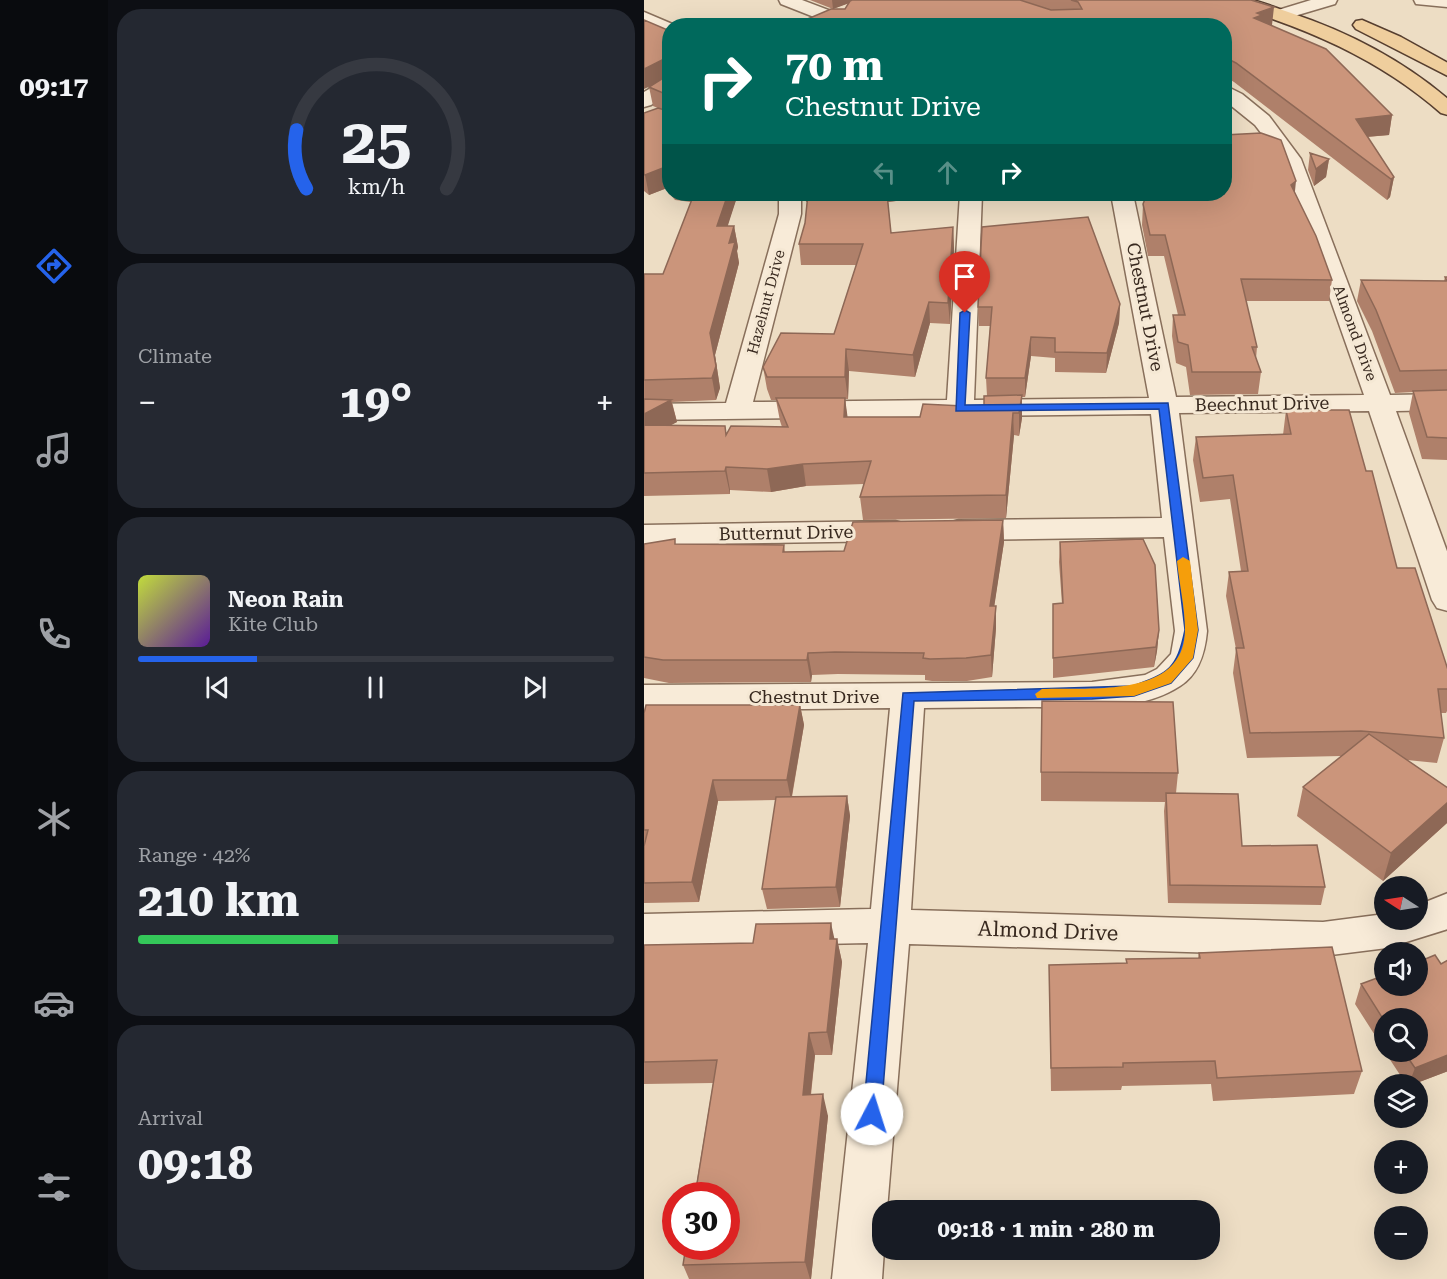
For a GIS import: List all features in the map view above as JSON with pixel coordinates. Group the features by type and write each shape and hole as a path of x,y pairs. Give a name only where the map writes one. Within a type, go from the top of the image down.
{"main road":[{"path":"1233,0 1281,15 1351,43 1395,67 1448,109"},
{"path":"1313,2 1395,41 1448,71"}],"street":[{"path":"787,0 832,17 853,18"},
{"path":"1422,0 1448,2"},
{"path":"1281,15 1313,2"},
{"path":"644,17 662,25"},
{"path":"647,109 662,92"},
{"name":"Almond Drive","path":"1232,97 1260,117 1278,138 1291,159 1380,403 1448,600"},
{"name":"Hazelnut Drive","path":"737,411 790,214 790,201"},
{"path":"960,408 971,201"},
{"name":"Chestnut Drive","path":"644,698 1092,694 1134,691 1166,679 1186,658 1192,630 1164,405 1123,201"},
{"name":"Beechnut Drive","path":"644,412 1448,402"},
{"name":"Butternut Drive","path":"644,535 1179,527"},
{"path":"857,1279 890,926 908,696"},
{"name":"Almond Drive","path":"644,931 890,926 1323,939 1379,933 1428,921 1448,909"}],"building":[{"path":"1020,0 1051,10 1082,9 1078,2 1071,0 1251,0 1274,7 1257,13 1262,15 1254,18 1326,49 1392,115 1356,119 1394,177 1391,179 1232,61 1232,18 810,18 831,9 845,9 850,1"},
{"path":"644,20 662,28 662,60 644,69"},
{"path":"662,79 662,92 649,87"},
{"path":"658,108 662,109 662,168 645,175 644,113"},
{"path":"1261,133 1281,140 1296,181 1291,185 1316,236 1332,280 1241,279 1257,347 1252,347 1261,372 1192,372 1188,345 1178,342 1173,315 1185,315 1165,235 1150,235 1143,204 1144,201 1232,201 1232,135"},
{"path":"1310,153 1329,159 1316,169"},
{"path":"691,201 726,201 717,226 734,226 729,243 735,242 710,333 716,366 712,378 644,380 644,274 663,274"},
{"path":"807,201 888,201 891,233 953,227 948,303 929,302 913,355 846,349 845,377 767,377 763,367 781,333 834,334 863,244 799,244 805,223"},
{"path":"1088,217 1120,304 1107,353 1055,352 1055,338 1031,337 1025,378 986,378 992,307 978,307 982,227"},
{"path":"1445,277 1448,277 1448,370 1400,371 1376,310 1361,280 1447,281"},
{"path":"1448,390 1448,438 1427,437 1413,391"},
{"path":"1022,395 1019,413 1013,413 1006,495 860,497 871,461 803,464 767,469 726,467 725,471 644,473 644,425 725,426 726,435 731,426 788,427 776,398 845,398 844,417 920,417 923,404 984,407 984,396"},
{"path":"644,399 671,400 644,414"},
{"path":"1286,410 1349,410 1366,471 1372,471 1397,568 1415,568 1448,670 1448,689 1438,689 1444,738 1361,731 1250,733 1236,648 1244,648 1229,572 1248,571 1233,475 1203,478 1196,437 1291,434"},
{"path":"1003,520 990,606 996,606 991,655 930,659 923,658 924,653 835,652 808,653 807,660 663,660 644,657 644,544 675,539 675,544 784,545 783,552 844,551 853,522"},
{"path":"1143,539 1155,565 1159,630 1156,647 1053,658 1053,604 1063,603 1060,542"},
{"path":"1042,701 1173,702 1178,773 1041,772"},
{"path":"646,705 800,705 787,780 713,780 692,882 644,883 644,846 648,830 644,830 644,713"},
{"path":"1369,734 1448,788 1448,802 1391,853 1303,787"},
{"path":"1166,793 1238,794 1242,846 1317,845 1325,887 1170,885"},
{"path":"847,796 836,887 762,889 776,797"},
{"path":"831,923 830,939 837,939 827,1032 809,1033 803,1095 823,1094 805,1262 683,1265 684,1260 740,1260 740,1182 697,1182 717,1060 644,1062 644,945 753,943 756,924"},
{"path":"1332,947 1362,1071 1217,1078 1215,1061 1123,1063 1123,1067 1051,1068 1049,965 1127,963 1126,959 1200,958 1199,953"},
{"path":"1435,955 1441,964 1448,960 1448,1055 1415,1068 1411,1062 1428,1062 1428,1008 1376,1008 1361,984 1374,979 1374,996 1428,996 1428,958"}],"slow traffic":[{"path":"1042,694 1134,691 1166,679 1186,658 1192,630 1183,561"}],"route":[{"path":"872,1114 890,926 908,696 1092,694 1134,691 1166,679 1186,658 1192,630 1164,405 960,408 965,313"}]}
